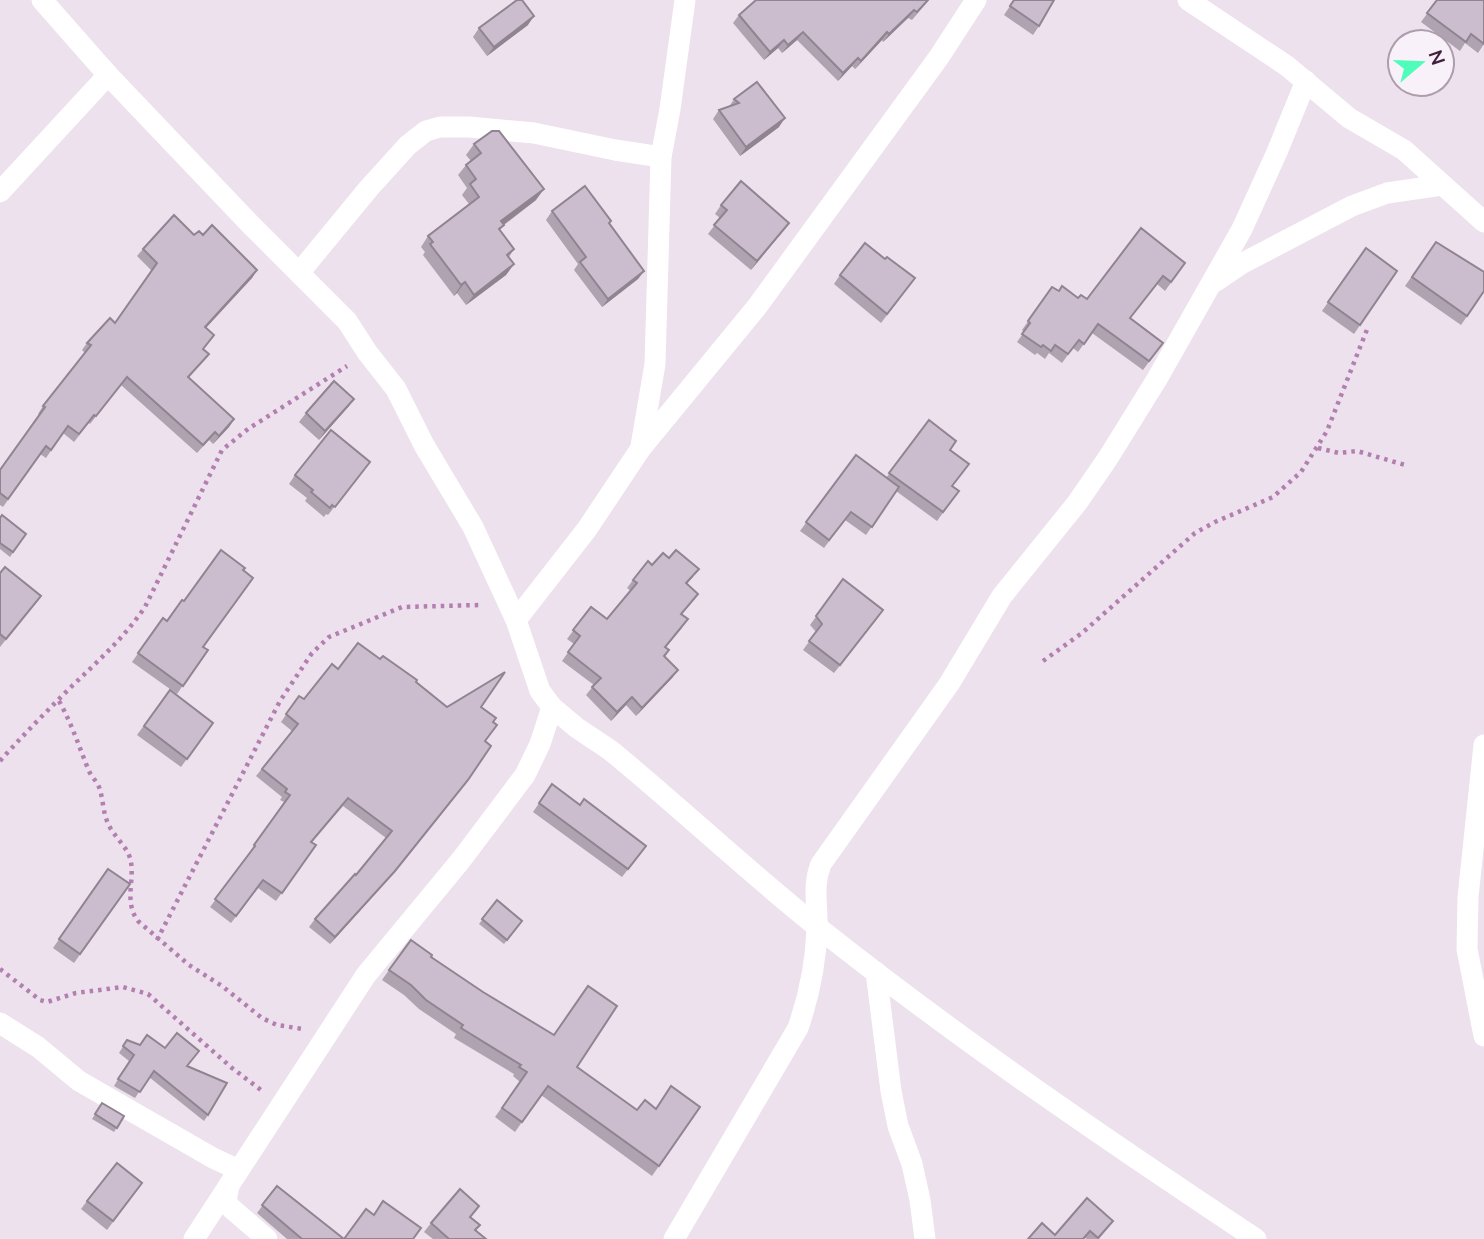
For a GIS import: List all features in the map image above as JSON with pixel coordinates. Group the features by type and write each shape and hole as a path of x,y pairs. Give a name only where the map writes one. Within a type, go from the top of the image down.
{"street":[{"path":"42,0 108,75 347,321 396,389 424,445 473,527 513,613 540,691 552,707 610,750 818,927 876,972 1079,1121 1256,1239"},
{"path":"641,448 655,364 661,157 685,0"},
{"path":"513,613 587,528 641,448 756,308 931,68 976,0"},
{"path":"1188,0 1306,81 1349,118 1404,150 1442,185 1482,215"},
{"path":"0,192 108,75"},
{"path":"674,1239 798,1028 810,993 818,927 816,876 821,864 949,684 1002,596 1077,503 1157,379 1242,229 1306,81"},
{"path":"299,272 369,188 408,145 426,131 440,127 469,127 534,133 661,157"},
{"path":"1209,287 1241,264 1352,206 1387,193 1442,185"},
{"path":"194,1239 366,975 503,807 525,775 540,744 552,707"},
{"path":"1484,745 1468,897 1467,949 1484,1036"},
{"path":"876,972 891,1091 898,1126 912,1164 925,1239"},
{"path":"0,1023 38,1047 79,1081 202,1152 234,1177"},
{"path":"234,1177 226,1201 267,1239"}],"path":[{"path":"1043,661 1083,633 1195,533 1273,497 1301,472 1327,431 1368,327"},
{"path":"0,761 30,727 131,628 145,607 222,450 248,429 367,352"},
{"path":"1318,448 1339,453 1357,452 1405,465"},
{"path":"157,940 280,701 312,653 329,637 402,607 457,604 513,613"},
{"path":"59,701 73,726 89,770 98,785 110,830 128,854 131,864 129,890 133,915 157,940 262,1018 285,1027 328,1031"},
{"path":"0,969 40,1000 47,1002 76,993 123,987 148,994 232,1068 281,1106"}],"building":[{"path":"517,0 522,0 534,16 494,47 479,28"},
{"path":"756,0 928,0 889,34 887,32 861,61 858,58 843,73 803,32 788,45 784,40 770,52 739,15"},
{"path":"1014,0 1054,0 1039,26 1010,6"},
{"path":"1437,0 1484,0 1484,44 1471,34 1466,42 1456,35 1456,28 1447,28 1427,13"},
{"path":"757,82 785,118 746,147 719,110 739,103 734,99"},
{"path":"492,131 499,131 544,189 501,221 504,225 499,229 514,249 507,255 514,264 474,295 465,282 461,285 430,244 433,242 428,236 479,197 470,184 476,179 466,165 481,153 474,144"},
{"path":"741,181 789,223 757,261 714,225 727,210 721,205"},
{"path":"585,186 644,271 608,299 580,262 586,257 552,211"},
{"path":"174,215 194,235 199,231 203,235 212,225 257,270 205,327 214,335 203,349 209,354 188,377 234,419 219,436 215,432 203,445 127,377 79,434 68,426 51,450 46,446 8,499 0,493 0,470 45,407 43,406 91,345 87,343 110,318 115,323 157,263 143,249"},
{"path":"1141,228 1185,263 1171,282 1163,276 1130,318 1163,343 1149,361 1098,324 1084,344 1079,340 1068,354 1055,345 1051,351 1043,345 1041,347 1022,334 1052,287 1059,291 1062,286 1078,298 1081,295 1087,299"},
{"path":"1436,242 1484,272 1484,291 1467,316 1412,277"},
{"path":"865,243 915,278 887,314 840,275"},
{"path":"1366,248 1397,271 1360,325 1328,302"},
{"path":"334,381 354,399 325,431 306,413"},
{"path":"929,420 956,441 950,450 969,464 952,486 959,491 943,512 889,473"},
{"path":"331,430 370,462 335,507 332,505 330,508 295,475"},
{"path":"856,455 899,487 872,527 851,512 829,540 806,522"},
{"path":"2,515 26,534 13,552 0,543"},
{"path":"221,550 245,568 243,570 253,578 203,647 208,650 183,686 138,653 163,618 167,621 182,600 184,601"},
{"path":"676,550 699,569 686,583 698,594 681,614 688,619 665,647 669,650 664,656 678,670 642,708 632,697 617,712 592,687 601,678 568,652 580,636 573,630 591,607 607,619 637,583 633,580 648,561 652,565 663,553 669,558"},
{"path":"5,567 41,596 6,639 0,634 0,573"},
{"path":"843,579 883,610 840,665 809,641 822,624 816,616"},
{"path":"358,643 380,659 383,656 417,680 416,682 447,707 505,672 481,707 496,718 493,722 497,725 485,741 491,746 468,780 395,871 335,937 315,919 392,831 348,798 311,842 316,845 282,893 263,880 236,916 215,899 290,795 285,792 287,789 262,769 298,724 286,714 299,696 304,699 332,664 338,669"},
{"path":"170,690 213,723 187,759 144,726"},
{"path":"552,784 580,805 584,799 646,846 628,869 539,803"},
{"path":"108,869 130,884 80,954 59,939"},
{"path":"497,900 522,921 507,940 482,919"},
{"path":"411,940 483,992 554,1035 588,986 617,1006 577,1067 637,1110 645,1100 656,1109 671,1086 700,1107 659,1166 548,1086 522,1122 502,1108 527,1072 519,1067 521,1065 461,1028 463,1025 389,970"},
{"path":"177,1033 199,1051 187,1066 227,1083 208,1115 154,1071 140,1092 118,1079 134,1055 123,1046 127,1040 140,1045 147,1035 165,1048"},
{"path":"102,1103 124,1116 117,1128 95,1114"},
{"path":"117,1163 142,1183 113,1221 87,1201"},
{"path":"277,1186 344,1239 302,1239 262,1205"},
{"path":"460,1189 479,1206 470,1217 480,1225 475,1230 486,1239 449,1239 431,1223"},
{"path":"1087,1198 1113,1221 1098,1238 1090,1231 1083,1239 1028,1239 1042,1223 1055,1235"},
{"path":"383,1201 421,1228 413,1239 344,1239 366,1209 374,1215"}]}
